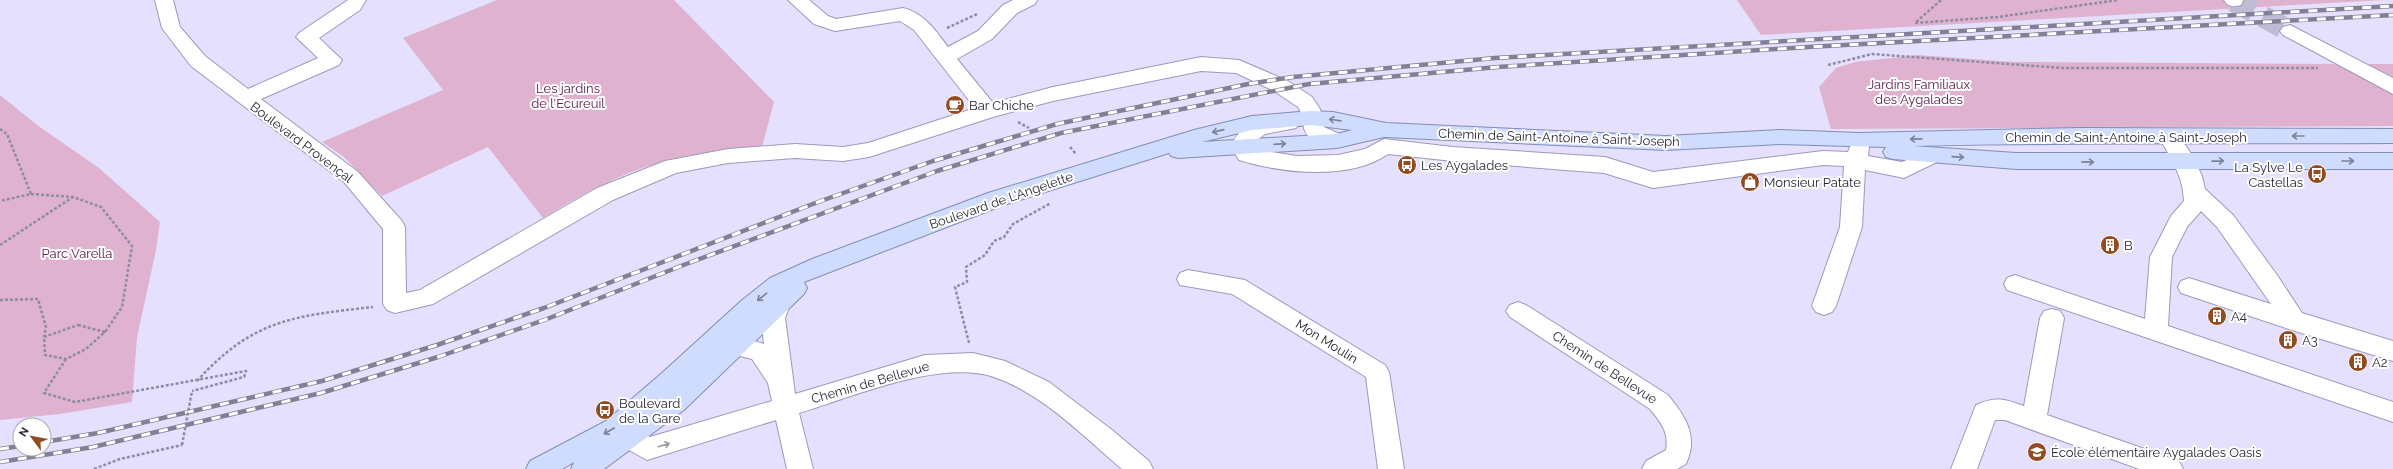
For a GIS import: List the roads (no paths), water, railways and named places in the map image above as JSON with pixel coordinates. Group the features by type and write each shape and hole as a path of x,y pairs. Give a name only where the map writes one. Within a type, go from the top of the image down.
{"main road":[{"name":"Chemin de Saint-Antoine à Saint-Joseph","path":"1312,118 1333,119 1385,138 1666,143 1780,137 1858,149 2080,135 2169,137 2393,136"},
{"name":"Boulevard de L'Angelette","path":"671,380 749,307 778,284 820,265 996,199 1145,154 1200,135 1252,123 1312,118"},
{"name":"Boulevard de L'Angelette","path":"1145,154 1385,138"},
{"name":"Chemin de Saint-Antoine à Saint-Joseph","path":"1934,155 2016,161 2393,161"},
{"name":"Boulevard de L'Angelette","path":"734,345 781,300 798,286 860,251"},
{"path":"584,469 676,403 734,345"},
{"path":"539,469 615,428 671,380"}],"street":[{"name":"Boulevard Provençal","path":"164,0 171,28 198,61 351,177 394,227 395,304 425,298 605,194 672,166 728,156 795,151 843,154 869,150 988,111"},
{"path":"245,98 332,60 306,37 353,6 357,0"},
{"path":"797,0 821,20 835,25 903,14 921,26 988,111 1053,94 1178,68 1201,64 1222,64 1239,67 1281,86 1305,102 1310,109 1315,131 1322,136 1337,141"},
{"path":"946,57 985,35 1010,9 1028,0"},
{"path":"2290,32 2354,68 2393,87"},
{"path":"1312,118 1250,131 1243,139 1241,147 1246,155 1269,161 1323,164 1363,158 1378,154 1385,138"},
{"path":"2156,331 2161,257 2178,222 2195,203 2195,193 2187,162 2169,137"},
{"name":"Chemin de Saint-Antoine à Saint-Joseph","path":"1385,138 1453,154 1605,165 1653,180 1696,176 1823,158 1858,149 1904,170 1934,155"},
{"path":"1824,306 1851,227 1853,176 1858,149"},
{"path":"2195,193 2225,221 2269,281 2295,322"},
{"name":"Mon Moulin","path":"1188,279 1237,286 1377,372 1391,469"},
{"path":"2015,284 2393,412"},
{"path":"2189,288 2295,322 2393,351"},
{"name":"Boulevard de L'Angelette","path":"781,300 773,318 779,380 784,410 800,469"},
{"name":"Chemin de Bellevue","path":"1518,311 1659,402 1674,420 1681,436 1677,456 1655,469"},
{"path":"2034,420 2052,318"},
{"path":"671,380 734,345"},
{"name":"Boulevard de L'Angelette","path":"734,345 760,352 779,380"},
{"name":"Chemin de Bellevue","path":"784,410 925,365 949,362 974,363 1008,372 1046,392 1140,469"},
{"path":"639,408 629,437 647,449 784,410"},
{"path":"1964,469 1986,412 1992,409 2005,410 2170,469"}],"tunnel":[{"path":"2234,1 2290,31"}],"railway":[{"path":"52,441 98,433 322,381 437,345 544,308 818,202 933,161 1057,124 1248,84 1293,77 1495,58 2393,6"},
{"path":"0,462 93,447 321,393 438,357 547,319 686,264 937,171 1061,133 1309,84 1498,67 1808,47 2393,15"},
{"path":"0,449 12,447"}],"place":[{"name":"Bar Chiche","path":"955,105"},
{"name":"Les Aygalades","path":"1407,165"},
{"name":"La Sylve Le Castellas","path":"2317,174"},
{"name":"Monsieur Patate","path":"1750,182"},
{"name":"B","path":"2110,245"},
{"name":"A4","path":"2217,316"},
{"name":"A3","path":"2288,340"},
{"name":"A2","path":"2358,362"},
{"name":"Boulevard de la Gare","path":"605,410"},
{"name":"École élémentaire Aygalades Oasis","path":"2037,452"}],"park label":[{"name":"Jardins Familiaux des Aygalades","path":"1919,92"},
{"name":"Les jardins de l'Ecureuil","path":"568,96"},
{"name":"Parc Varella","path":"77,253"}]}
